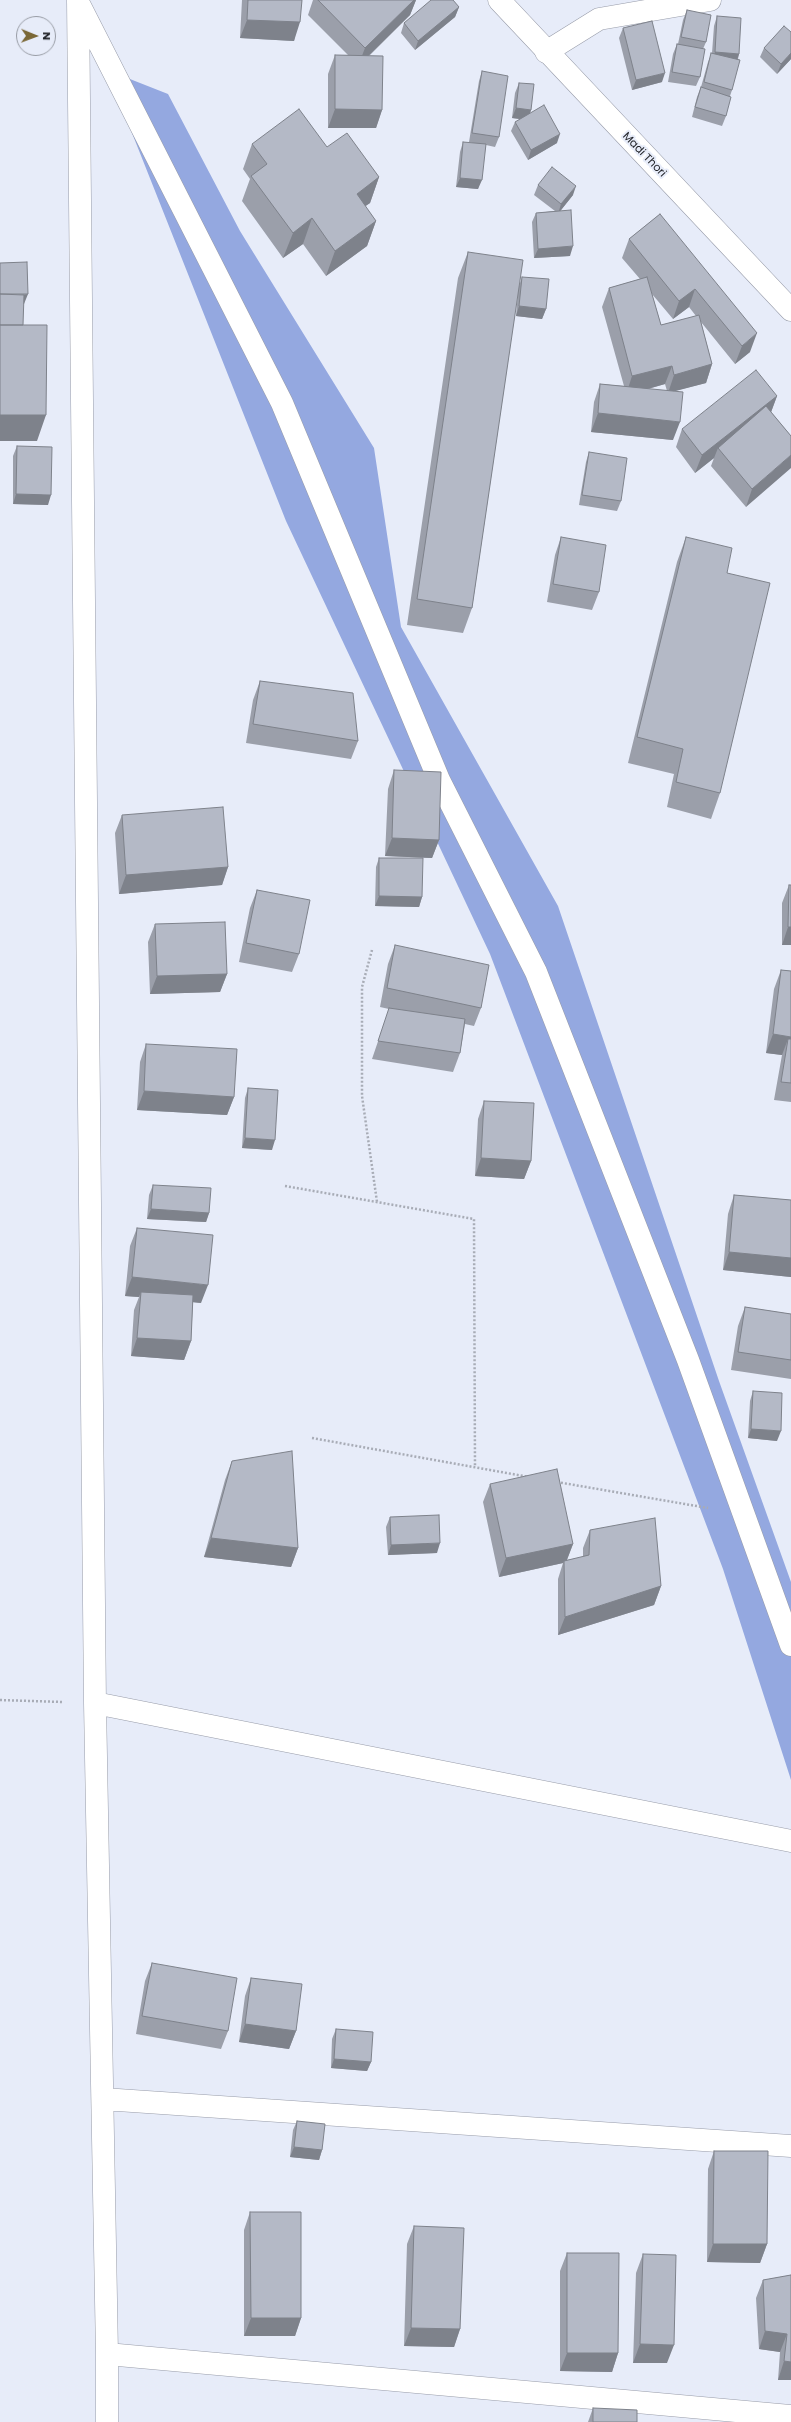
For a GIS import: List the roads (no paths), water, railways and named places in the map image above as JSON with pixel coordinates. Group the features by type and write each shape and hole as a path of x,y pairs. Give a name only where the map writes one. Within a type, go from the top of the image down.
{"street":[{"name":"Madi Thori","path":"499,0 546,52 791,310"},
{"path":"546,52 599,19 710,0"},
{"path":"78,1 282,402 439,780 536,972 688,1360 790,1641"},
{"path":"78,1 95,1703 107,2354 106,2422"},
{"path":"95,1703 791,1841"},
{"path":"103,2099 791,2146"},
{"path":"107,2354 791,2416"}]}
